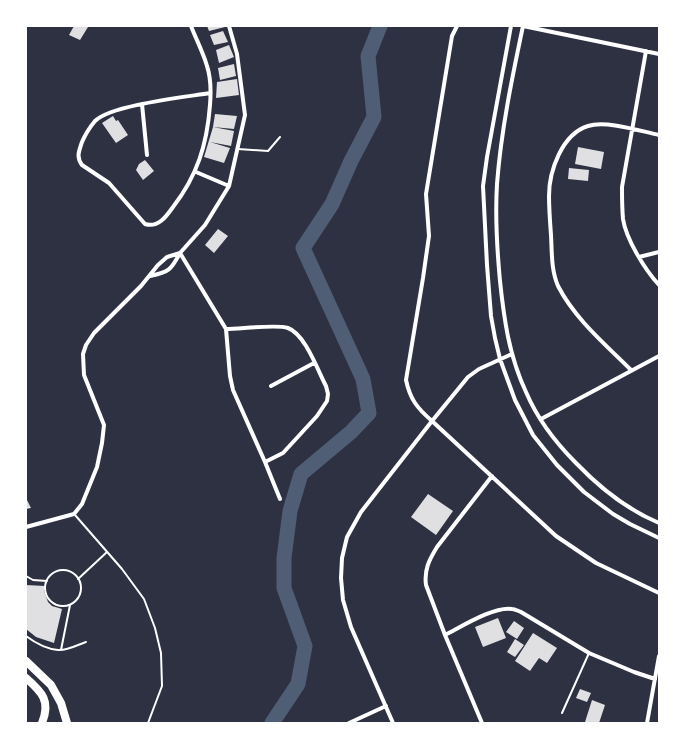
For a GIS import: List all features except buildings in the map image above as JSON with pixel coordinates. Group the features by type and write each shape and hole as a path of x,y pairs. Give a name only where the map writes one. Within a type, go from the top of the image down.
{"highway":[{"path":"26,662 51,685 61,703 67,723"},
{"path":"26,678 36,687 46,702 46,715 42,723"}],"street":[{"path":"191,26 207,66 210,93 209,124 204,149 196,172 168,215 158,224 149,225 141,222 109,183 82,165 78,157 78,151 84,136 96,120 110,112 142,104 210,93"},
{"path":"150,276 164,273 174,264 180,253 205,225 229,186 245,115 237,54 229,26"},
{"path":"457,26 452,36 426,194 429,236 406,380 408,391 420,410 556,536 576,551 596,563 659,593"},
{"path":"511,26 490,136 483,186 491,316 500,359 515,400 533,435 557,465 584,492 613,514 659,538"},
{"path":"659,54 523,26 507,112 497,185 498,260 506,329 512,354 526,392 541,419 567,454 594,480 634,510 659,523"},
{"path":"646,52 622,187 622,204 624,220 639,258 649,274 659,284"},
{"path":"142,104 148,155"},
{"path":"631,370 575,313 557,284 552,268 549,194 553,168 562,148 577,131 588,126 602,124 659,135"},
{"path":"196,172 229,186"},
{"path":"639,258 659,252"},
{"path":"26,527 74,514 82,504 97,467 104,425 84,376 83,354 86,345 94,333 150,276 162,261 167,257 180,253"},
{"path":"180,253 226,329 230,376 233,390 280,499"},
{"path":"226,329 280,327 293,331 298,336 326,386 328,394 325,404 317,416 283,453 265,462"},
{"path":"393,723 351,627 343,600 341,578 342,558 347,537 360,512 468,377 479,369 512,354"},
{"path":"541,419 659,356"},
{"path":"271,386 314,363"},
{"path":"482,723 444,635 426,585 425,570 437,547 492,476"},
{"path":"444,635 492,612 501,609 512,609 521,612 589,653 634,672 656,678"},
{"path":"647,723 659,656"},
{"path":"349,723 386,706"}],"lane":[{"path":"237,148 268,151 280,137"},
{"path":"74,514 122,569 144,599 156,628 161,653 162,686 148,723"},
{"path":"78,579 107,552"},
{"path":"62,571 71,573 78,579 80,594 76,600 70,604 60,606 51,602 47,597 45,590 47,581 53,574 62,571"},
{"path":"26,576 33,580 47,581"},
{"path":"61,650 70,604"},
{"path":"26,636 32,641 61,650 86,642"},
{"path":"562,713 589,653"}],"waterway":[{"path":"272,723 298,684 305,646 284,588 284,558 290,511 301,474 351,432 369,413 363,379 303,248 332,204 351,161 374,117 368,56 380,26"}]}
